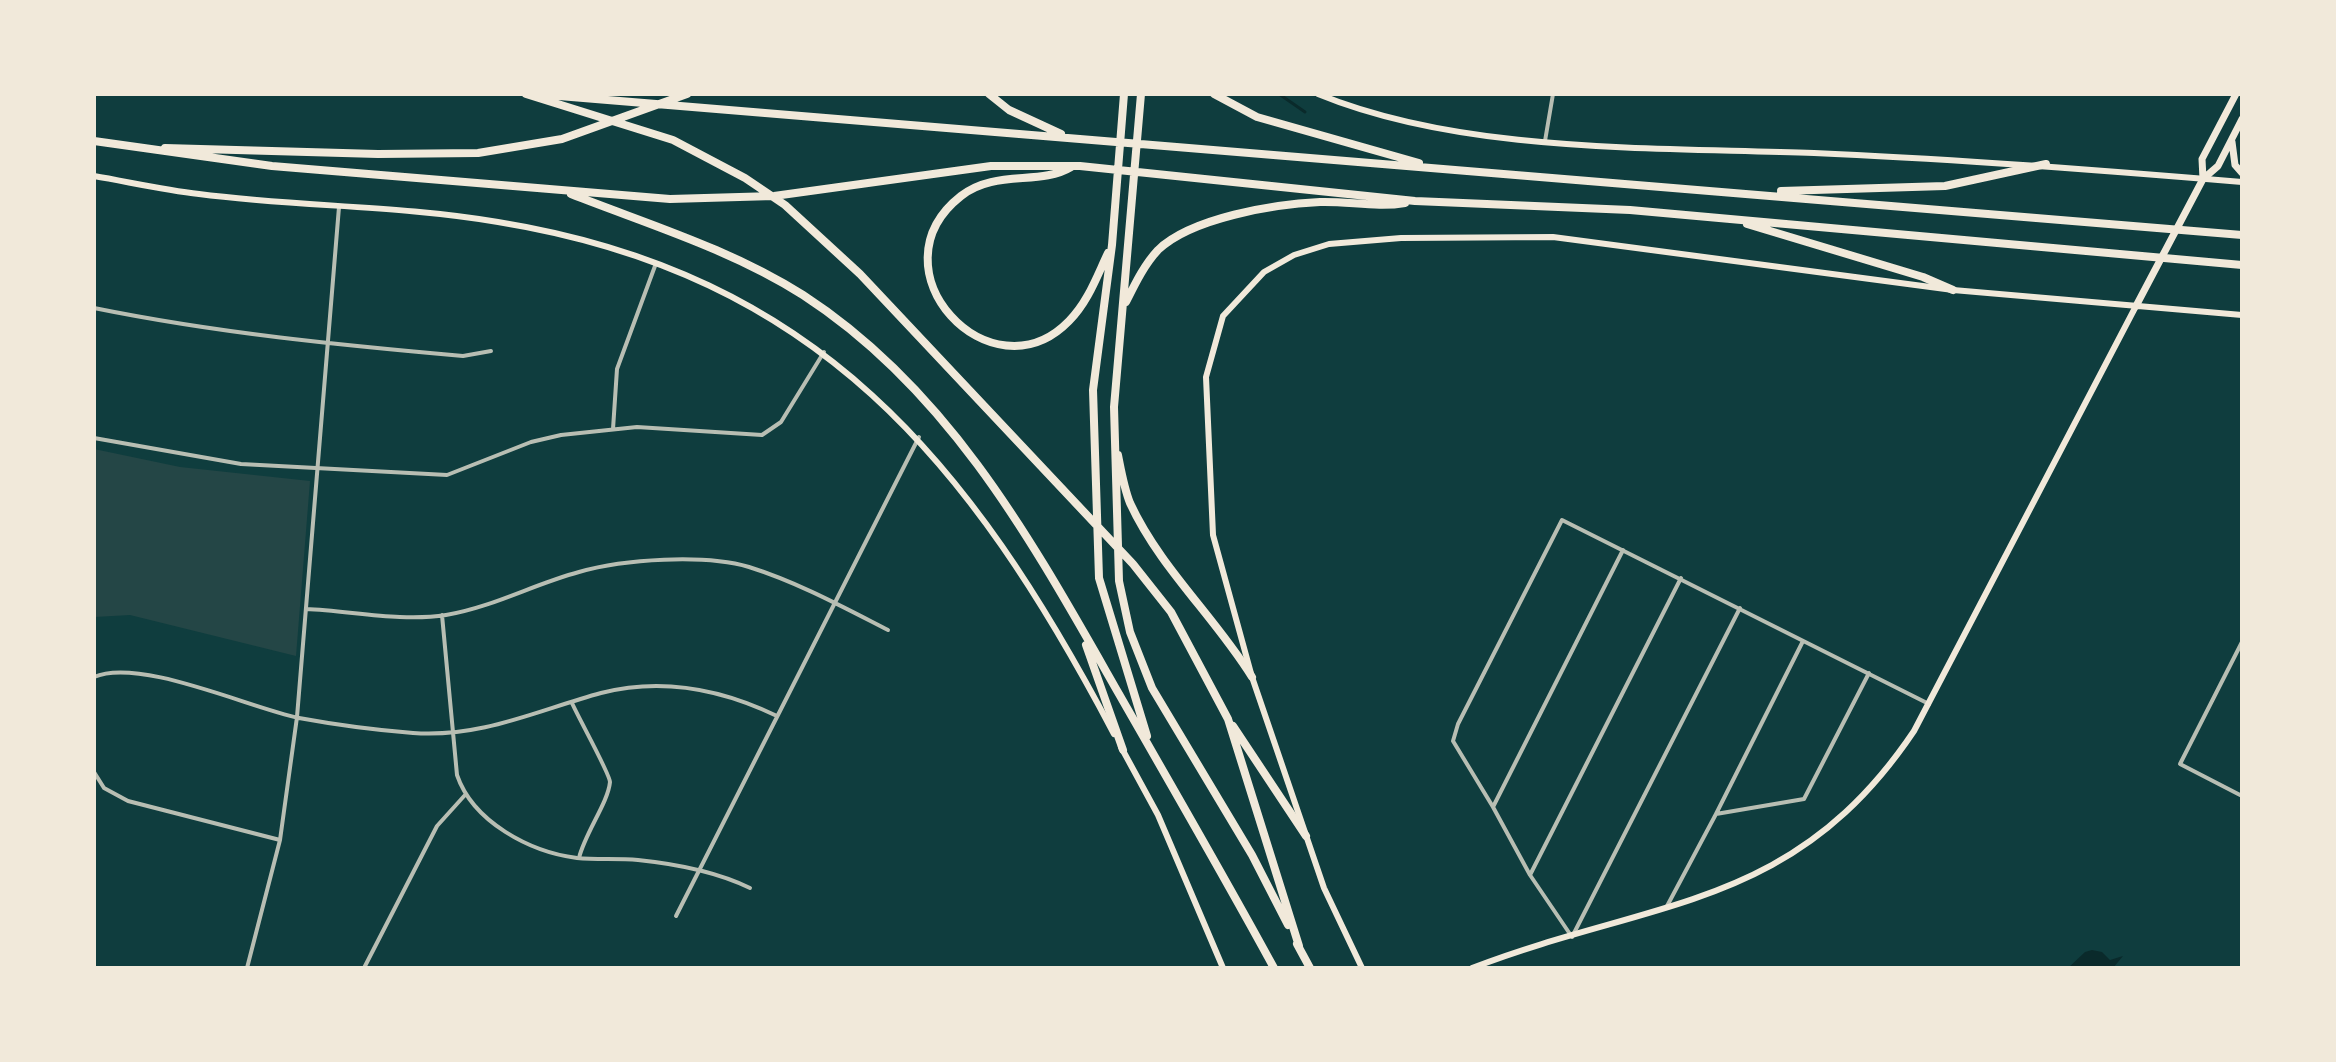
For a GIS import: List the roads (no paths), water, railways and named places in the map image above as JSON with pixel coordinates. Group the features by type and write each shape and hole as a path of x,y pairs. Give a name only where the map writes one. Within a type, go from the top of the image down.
{"highway":[{"path":"526,94 673,140 763,189 828,242 1133,564 1171,612 1228,719 1306,836"},
{"path":"535,94 2242,235"},
{"path":"124,148 426,155 478,153 562,139 687,94"},
{"path":"989,94 1009,110 1065,136"},
{"path":"1141,94 1114,439 1119,581 1130,632 1152,688 1252,855 1310,968"},
{"path":"1214,94 1267,121 1435,167"},
{"path":"1122,96 1112,245 1093,390 1099,578 1152,752"},
{"path":"94,141 124,148 272,166 718,200 822,191 991,166 1076,166 1415,201 1731,219 2242,265"},
{"path":"1741,193 1945,186 2046,164"},
{"path":"1076,166 1062,172 998,179 960,196 941,218 930,244 929,274 937,299 957,325 981,339 1016,345 1034,341 1066,325 1079,311 1112,245"},
{"path":"562,190 697,240 765,271 882,354 964,443 1002,496 1079,625 1231,886 1274,968"},
{"path":"1124,307 1142,272 1160,248 1204,224 1258,211 1318,202 1389,206 1415,201"},
{"path":"1731,219 1923,277 1953,290"},
{"path":"1114,439 1129,499 1148,537 1228,639 1252,677"},
{"path":"1079,625 1123,750"},
{"path":"1228,719 1299,946"}],"main road":[{"path":"1318,94 1366,113 1508,139 2046,164 2242,182"},
{"path":"2203,179 2202,159 2236,94"},
{"path":"1472,968 1665,909 1777,865 1851,810 1894,761 1929,704 2203,179 2218,166 2242,119"},
{"path":"2232,139 2232,156 2242,173"},
{"path":"94,176 198,194 495,221 577,237 711,286 767,315 824,352 919,437 1000,542 1078,666 1158,815 1223,968"},
{"path":"1362,968 1324,888 1306,836 1252,677 1213,535 1206,377 1223,316 1264,272 1294,255 1329,244 1416,238 1553,237 1953,290 2242,315"}],"street":[{"path":"1545,141 1553,94"},
{"path":"247,968 280,840 297,717 339,207"},
{"path":"613,429 617,369 656,264"},
{"path":"94,308 210,330 327,344 463,356 491,351"},
{"path":"94,438 241,464 447,475 531,442 613,429 762,435 781,422 824,352"},
{"path":"676,916 919,437"},
{"path":"1740,608 1572,937 1530,875 1453,741 1458,724 1562,520 1681,578 1929,704"},
{"path":"1493,807 1623,550"},
{"path":"306,609 442,615 483,608 579,572 639,561 685,560 747,566 835,602 888,630"},
{"path":"1530,875 1681,578"},
{"path":"442,615 457,775 466,794 486,816 520,841 579,858 638,860 699,869 750,888"},
{"path":"1665,909 1803,640"},
{"path":"2242,642 2180,764 2242,796"},
{"path":"94,677 131,673 297,717 374,730 454,732 522,721 604,693 660,685 709,689 742,699 777,716"},
{"path":"1716,814 1804,799 1869,673"},
{"path":"572,703 589,742 607,767 610,782 584,838 579,858"},
{"path":"94,772 104,788 128,801 280,840"},
{"path":"364,968 437,826 466,794"}],"waterway":[{"path":"1279,94 1305,112"}]}
